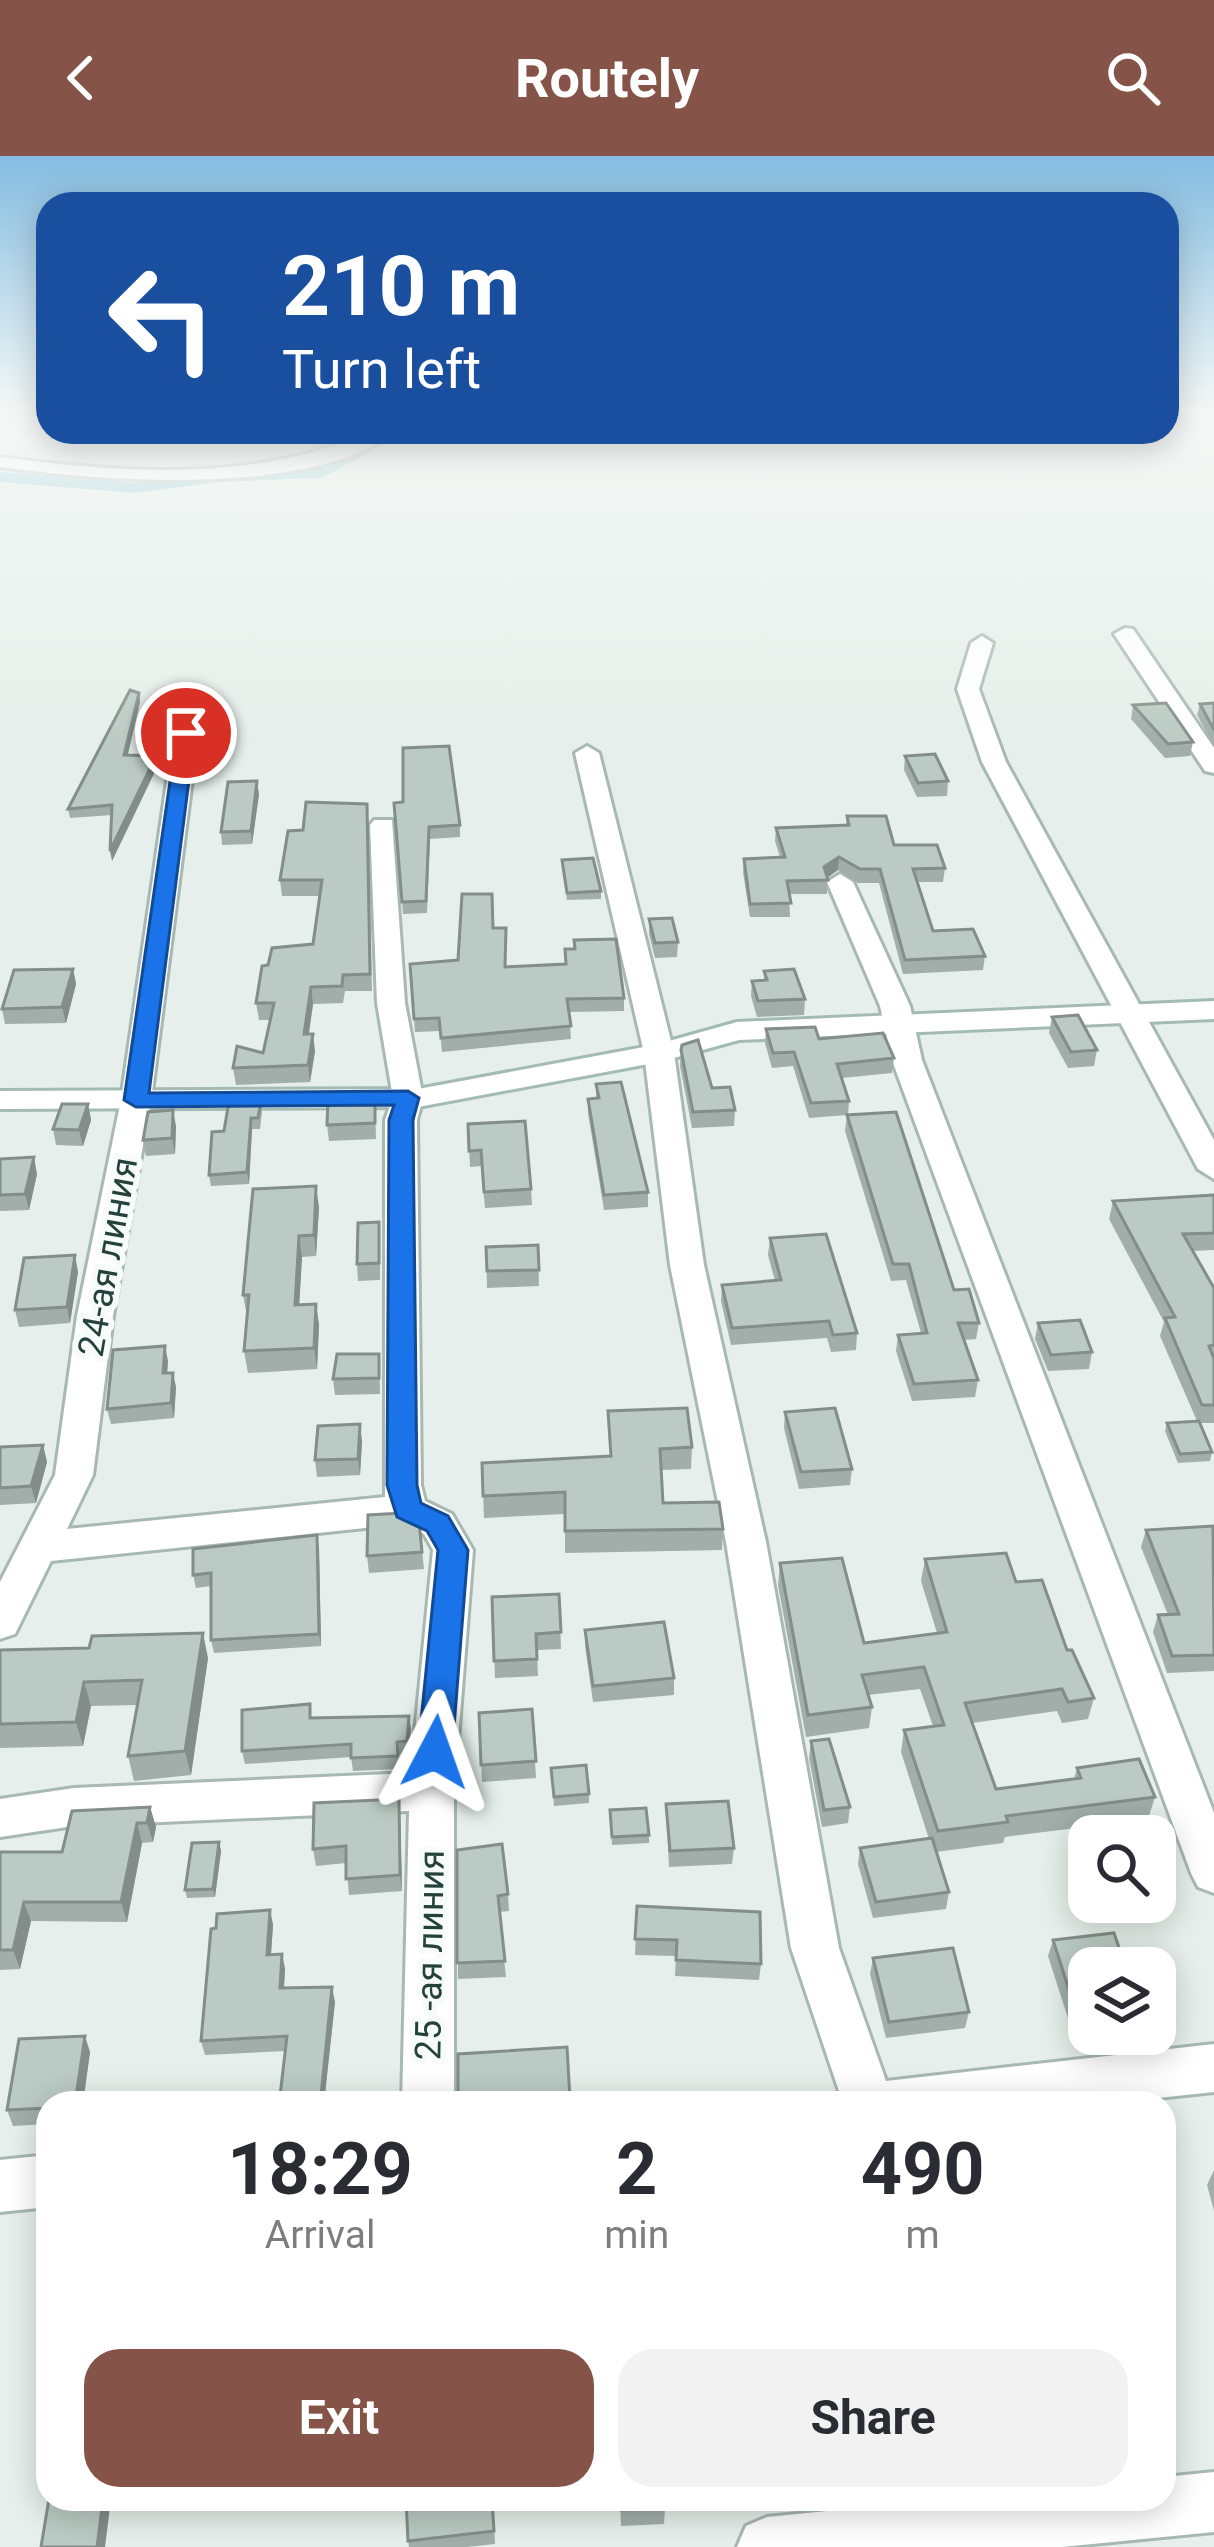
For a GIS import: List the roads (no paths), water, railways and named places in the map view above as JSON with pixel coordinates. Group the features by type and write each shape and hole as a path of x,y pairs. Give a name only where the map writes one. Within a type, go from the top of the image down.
{"street":[{"path":"1126,634 1214,766"},
{"path":"982,643 968,689 994,762 1214,1169"},
{"name":"24-ая линия","path":"0,1623 74,1475 95,1316 136,1100 186,733"},
{"path":"587,752 659,1053 687,1265 746,1542 815,1948 864,2091"},
{"path":"37,1548 132,1534 408,1509 402,1485 400,1397 405,1297 401,1120 408,1098 391,1003 382,825"},
{"path":"840,882 895,1006 896,1026 1214,1873"},
{"path":"0,1100 408,1098 659,1053 737,1031 1214,1010"},
{"name":"25 -ая линия","path":"408,1509 438,1524 453,1550 432,1791 428,2091"},
{"path":"0,1818 74,1807 432,1791"},
{"path":"1002,2091 1214,2068"},
{"path":"0,2186 36,2182"},
{"path":"1176,2504 1214,2502"},
{"path":"767,2547 913,2516 1020,2511"}]}
